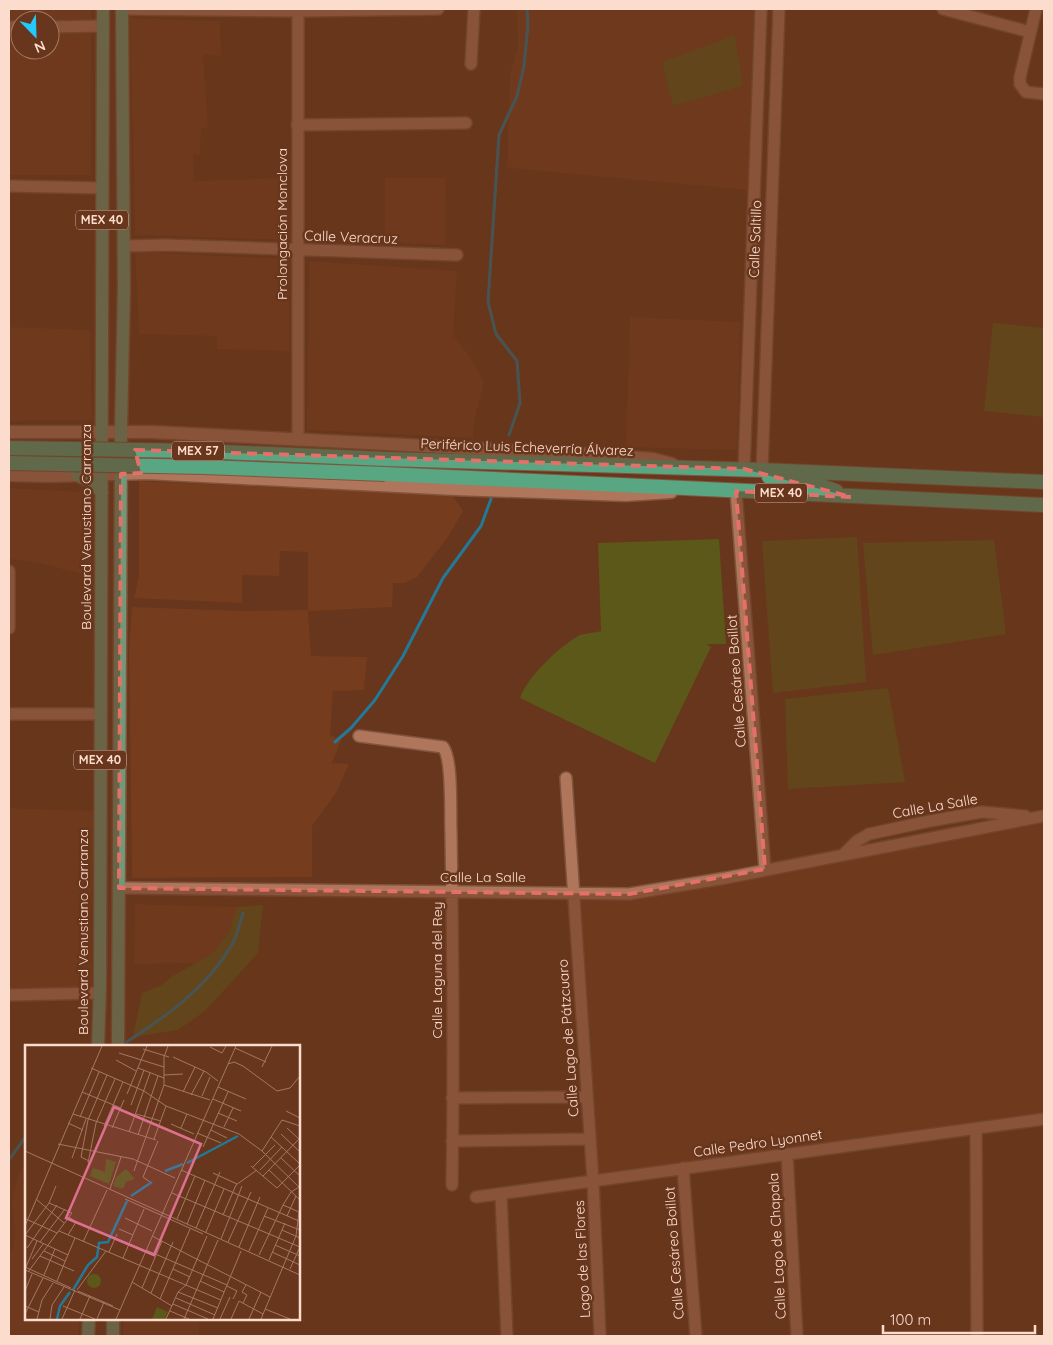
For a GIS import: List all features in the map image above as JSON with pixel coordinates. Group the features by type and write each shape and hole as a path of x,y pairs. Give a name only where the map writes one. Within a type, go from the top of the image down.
{"highway":[{"name":"Periférico Luis Echeverría Álvarez","path":"9,448 200,451 386,459 744,469 1044,482"},
{"name":"MEX 57","path":"9,463 204,467 385,474"},
{"path":"744,469 779,479 818,485 851,497"},
{"name":"MEX 40","path":"385,474 1025,505 1044,504"}],"main road":[{"name":"Boulevard Venustiano Carranza","path":"98,1045 102,493 102,9"},
{"name":"MEX 40","path":"118,1042 121,430 124,246 122,9"},
{"path":"77,475 92,482 102,493"},
{"path":"88,1336 89,1320"},
{"path":"113,1336 114,1320"}],"street":[{"path":"122,9 438,9"},
{"path":"471,64 474,9"},
{"name":"Calle Saltillo","path":"744,469 761,9"},
{"name":"Calle Saltillo","path":"762,470 779,9"},
{"path":"943,9 1030,32"},
{"path":"1036,9 1020,77 1022,88 1026,92 1044,94"},
{"name":"Prolongación Monclova","path":"298,10 298,440"},
{"path":"60,26 103,26"},
{"path":"297,125 466,123"},
{"path":"9,186 103,188"},
{"name":"Calle Veracruz","path":"124,246 165,245 457,255"},
{"path":"9,432 121,430 601,455 668,462 682,468"},
{"path":"52,476 79,469 88,458 90,451 86,443 74,432"},
{"path":"149,474 137,462 135,448 138,442 152,432"},
{"path":"9,475 149,474 455,489 626,495 654,494 698,488"},
{"name":"Calle Cesáreo Boillot","path":"736,490 765,869"},
{"path":"9,571 9,628"},
{"path":"9,714 100,714"},
{"name":"Calle Laguna del Rey","path":"359,736 443,747 447,756 450,776 452,892 452,1185"},
{"name":"Calle Lago de Pátzcuaro","path":"566,778 593,1181"},
{"name":"Calle La Salle","path":"844,854 857,841 869,834 930,821 982,812 1041,817"},
{"name":"Calle La Salle","path":"119,888 629,894 726,878 1041,817"},
{"path":"9,994 98,993"},
{"path":"452,1098 587,1097"},
{"name":"Calle Pedro Lyonnet","path":"476,1197 1044,1119"},
{"path":"976,1128 977,1336"},
{"path":"452,1141 590,1139"},
{"name":"Calle Lago de Chapala","path":"788,1154 797,1336"},
{"name":"Calle Cesáreo Boillot","path":"683,1168 696,1336"},
{"name":"Lago de las Flores","path":"593,1181 600,1336"},
{"path":"501,1195 507,1336"}],"highlighted area":[{"path":"135,450 744,469 851,497 736,491 765,869 629,894 119,888 121,474 141,473"}],"shaded area":[{"path":"9,9 91,9 91,175 9,175"},
{"path":"517,9 754,9 748,190 507,168 510,74 518,46"},
{"path":"130,18 220,21 221,56 203,54 208,128 201,129 200,155 193,154 194,181 288,178 291,240 135,235"},
{"path":"735,35 743,86 673,106 662,62"},
{"path":"385,178 446,178 445,245 385,242"},
{"path":"135,252 290,259 289,351 217,349 217,336 139,334"},
{"path":"309,261 457,271 453,335 471,358 484,382 474,422 473,438 307,430"},
{"path":"630,317 740,322 737,450 626,447"},
{"path":"993,323 1044,328 1044,417 984,411"},
{"path":"9,327 90,330 92,420 9,421"},
{"path":"139,481 452,495 463,511 448,537 417,577 405,583 393,583 392,607 308,611 311,656 367,657 364,690 333,691 330,735 341,740 332,763 349,764 336,793 312,826 312,877 132,878 129,652 132,607 242,611 308,610 308,552 280,551 279,576 242,575 242,603 134,598 139,576"},
{"path":"9,488 85,492 93,577 35,562 9,559"},
{"path":"857,537 866,682 773,693 762,541"},
{"path":"719,539 726,644 706,644 711,647 655,763 520,698 536,672 561,648 578,636 601,631 598,543"},
{"path":"994,540 1006,634 873,655 863,543"},
{"path":"888,688 905,782 788,789 785,699"},
{"path":"9,808 94,811 91,929 92,987 9,990"},
{"path":"1044,821 1044,1120 593,1181 573,893 632,895 765,877"},
{"path":"135,904 237,907 228,934 212,954 198,963 134,964"},
{"path":"263,905 258,953 205,1011 178,1030 133,1037 142,993 162,985 173,976 212,954 228,934 237,907"},
{"path":"25,1163 25,1320 79,1320 78,1336 9,1336 9,1254 13,1249 15,1231 12,1200 18,1176"},
{"path":"124,1320 200,1320 199,1336 123,1336"}],"waterway":[{"path":"509,435 520,403 517,361 496,334 488,302 499,135 517,96 524,66 528,25 527,9"},
{"path":"335,742 351,728 375,700 403,656 443,578 481,526 491,499"},
{"path":"122,1045 168,1013 197,989 210,975 232,945 243,913"},
{"path":"9,1160 25,1137"}]}
